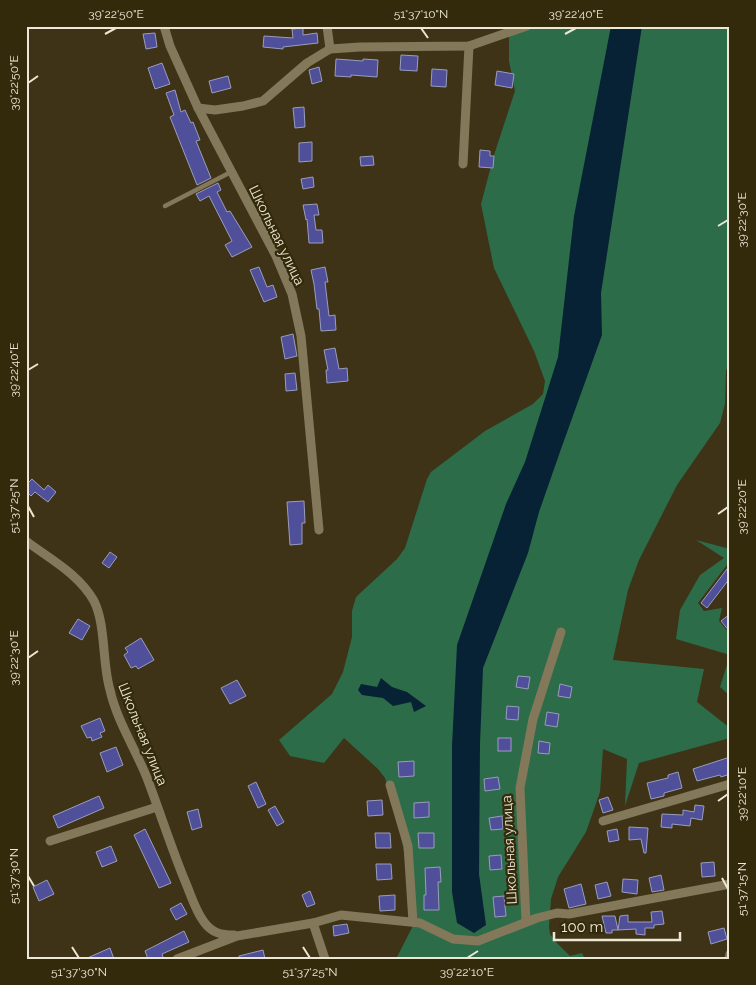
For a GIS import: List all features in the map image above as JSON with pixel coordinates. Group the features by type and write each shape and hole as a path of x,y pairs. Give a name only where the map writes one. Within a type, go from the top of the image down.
{"street":[{"name":"Школьная улица","path":"164,26 176,61 198,108 276,256 292,294 302,336 319,530"},
{"path":"327,26 330,49"},
{"path":"198,108 215,110 262,101 307,62 330,49 470,46 527,26"},
{"path":"463,164 470,46"},
{"name":"Школьная улица","path":"26,541 67,570 87,591 94,602 99,613 105,673 110,694 119,718 147,777 197,911 211,930 221,935 237,936"},
{"name":"Школьная улица","path":"526,922 520,788 533,719 561,632"},
{"path":"603,821 730,784"},
{"path":"390,786 408,846 413,922"},
{"path":"50,841 157,807"},
{"name":"Школьная улица","path":"177,959 237,936 313,923 341,914 420,922 453,939 478,941 526,922 557,913 569,914 730,884"},
{"path":"313,923 325,959"},
{"path":"729,959 730,954"}],"lane":[{"path":"166,206 231,172"}],"green space":[{"path":"509,26 730,26 730,360 726,371 725,404 720,423 677,485 639,560 628,590 613,660 704,669 697,702 730,728 730,738 639,763 625,806 627,759 603,749 600,792 586,832 558,877 551,899 550,934 570,956 582,953 585,959 396,959 417,918 399,826 385,778 378,769 344,738 324,763 290,756 279,740 332,694 343,672 352,637 352,611 356,597 397,559 405,548 427,479 431,472 485,431 533,404 543,394 545,381 534,351 494,268 481,204 494,155 515,91 509,61"},
{"path":"696,540 730,549 730,561 698,603 704,611 722,608 719,621 730,634 730,655 676,639 680,610 700,575 724,558"},
{"path":"730,655 730,696 720,687"}],"water":[{"path":"611,26 642,26 601,293 602,335 539,512 528,553 483,668 480,744 479,874 486,925 474,933 457,923 452,892 452,746 457,645 506,504 525,462 558,357 574,216"},
{"path":"381,678 392,687 407,692 426,706 414,712 411,702 393,706 383,698 362,695 358,690 361,684 377,687"}],"building":[{"path":"303,28 303,35 317,33 318,43 283,47 283,49 263,47 264,36 293,38 292,29"},
{"path":"155,33 157,47 146,49 143,34"},
{"path":"401,55 418,56 417,71 400,70"},
{"path":"336,59 378,60 377,77 335,76"},
{"path":"162,63 170,84 155,89 148,68"},
{"path":"319,67 322,81 312,84 309,70"},
{"path":"432,69 447,70 446,87 431,86"},
{"path":"497,71 514,74 512,88 495,85"},
{"path":"228,76 231,88 212,93 209,81"},
{"path":"175,90 181,112 185,110 191,123 193,122 200,140 196,141 211,178 197,185 170,117 174,115 166,93"},
{"path":"304,107 305,127 295,128 293,108"},
{"path":"312,142 312,161 299,162 299,143"},
{"path":"480,150 490,151 490,156 494,156 493,168 479,167"},
{"path":"373,156 374,165 361,166 360,157"},
{"path":"313,177 314,187 303,189 301,179"},
{"path":"218,183 221,190 217,192 227,212 230,211 252,247 232,257 225,245 232,241 209,196 200,201 196,194"},
{"path":"317,204 319,215 314,215 316,230 322,230 323,243 309,243 307,219 303,205"},
{"path":"259,267 267,287 273,285 277,297 264,302 250,270"},
{"path":"325,267 328,282 325,282 329,316 335,315 336,330 321,331 319,309 317,309 311,270"},
{"path":"293,334 297,356 285,359 281,337"},
{"path":"335,348 339,369 347,368 348,381 327,383 326,370 328,370 324,350"},
{"path":"295,373 297,390 286,391 285,374"},
{"path":"32,479 44,490 48,485 56,492 48,502 35,492 31,496 26,491 26,485"},
{"path":"304,501 305,523 302,523 302,544 290,545 287,502"},
{"path":"110,552 117,557 109,568 102,563"},
{"path":"730,565 730,578 707,608 701,603"},
{"path":"730,614 730,632 721,621"},
{"path":"78,619 90,626 82,640 69,633"},
{"path":"141,638 154,660 138,669 136,666 131,668 124,655 128,652 125,648"},
{"path":"518,676 530,677 528,689 516,687"},
{"path":"237,680 246,696 230,704 221,688"},
{"path":"560,684 572,687 570,698 558,696"},
{"path":"507,706 519,707 518,720 506,719"},
{"path":"547,712 559,714 557,727 545,725"},
{"path":"100,718 105,731 100,733 102,737 92,741 91,737 87,738 81,726"},
{"path":"498,738 511,738 511,751 498,751"},
{"path":"539,741 550,743 549,754 538,753"},
{"path":"116,747 123,765 107,772 100,753"},
{"path":"730,757 730,774 697,781 693,769"},
{"path":"414,761 414,776 399,777 398,762"},
{"path":"678,772 682,788 664,793 664,796 651,799 647,783 668,778 668,775"},
{"path":"498,777 500,789 485,791 484,779"},
{"path":"256,782 266,804 258,808 248,786"},
{"path":"99,796 104,808 58,828 53,816"},
{"path":"608,797 613,810 603,813 599,800"},
{"path":"382,800 383,815 368,816 367,801"},
{"path":"429,802 429,817 414,818 414,803"},
{"path":"695,805 704,806 702,820 691,818 690,826 672,824 672,828 661,827 662,814 683,815 683,810 694,812"},
{"path":"275,806 284,822 277,826 268,810"},
{"path":"198,809 202,827 192,830 187,812"},
{"path":"502,816 503,829 491,830 489,818"},
{"path":"629,827 648,828 646,853 644,853 641,839 629,840"},
{"path":"145,829 171,883 159,888 134,835"},
{"path":"617,829 619,840 609,842 607,831"},
{"path":"375,833 390,833 391,848 376,848"},
{"path":"418,833 434,833 434,848 419,848"},
{"path":"111,846 117,861 102,867 96,852"},
{"path":"501,855 502,869 490,870 489,856"},
{"path":"714,862 715,876 702,877 701,863"},
{"path":"376,864 391,864 392,879 377,880"},
{"path":"440,867 441,882 438,882 439,910 424,910 424,895 426,895 425,868"},
{"path":"661,875 664,890 652,892 649,878"},
{"path":"623,879 638,880 637,894 622,892"},
{"path":"47,880 54,894 39,901 33,887"},
{"path":"607,882 611,896 598,899 595,885"},
{"path":"581,884 586,904 569,908 564,889"},
{"path":"310,891 315,904 307,907 302,895"},
{"path":"395,895 395,910 380,911 379,896"},
{"path":"504,896 506,916 495,917 493,897"},
{"path":"181,903 187,914 176,920 170,909"},
{"path":"662,911 664,924 654,925 654,928 645,928 645,935 636,934 636,929 618,930 620,916 628,915 628,922 652,922 651,912"},
{"path":"602,916 615,916 618,930 606,933"},
{"path":"347,924 349,933 334,936 333,926"},
{"path":"724,928 727,939 711,944 708,932"},
{"path":"184,931 189,942 162,954 163,957 159,959 148,959 145,951"},
{"path":"110,948 114,959 85,959"},
{"path":"263,950 265,959 239,959 239,956"}]}
